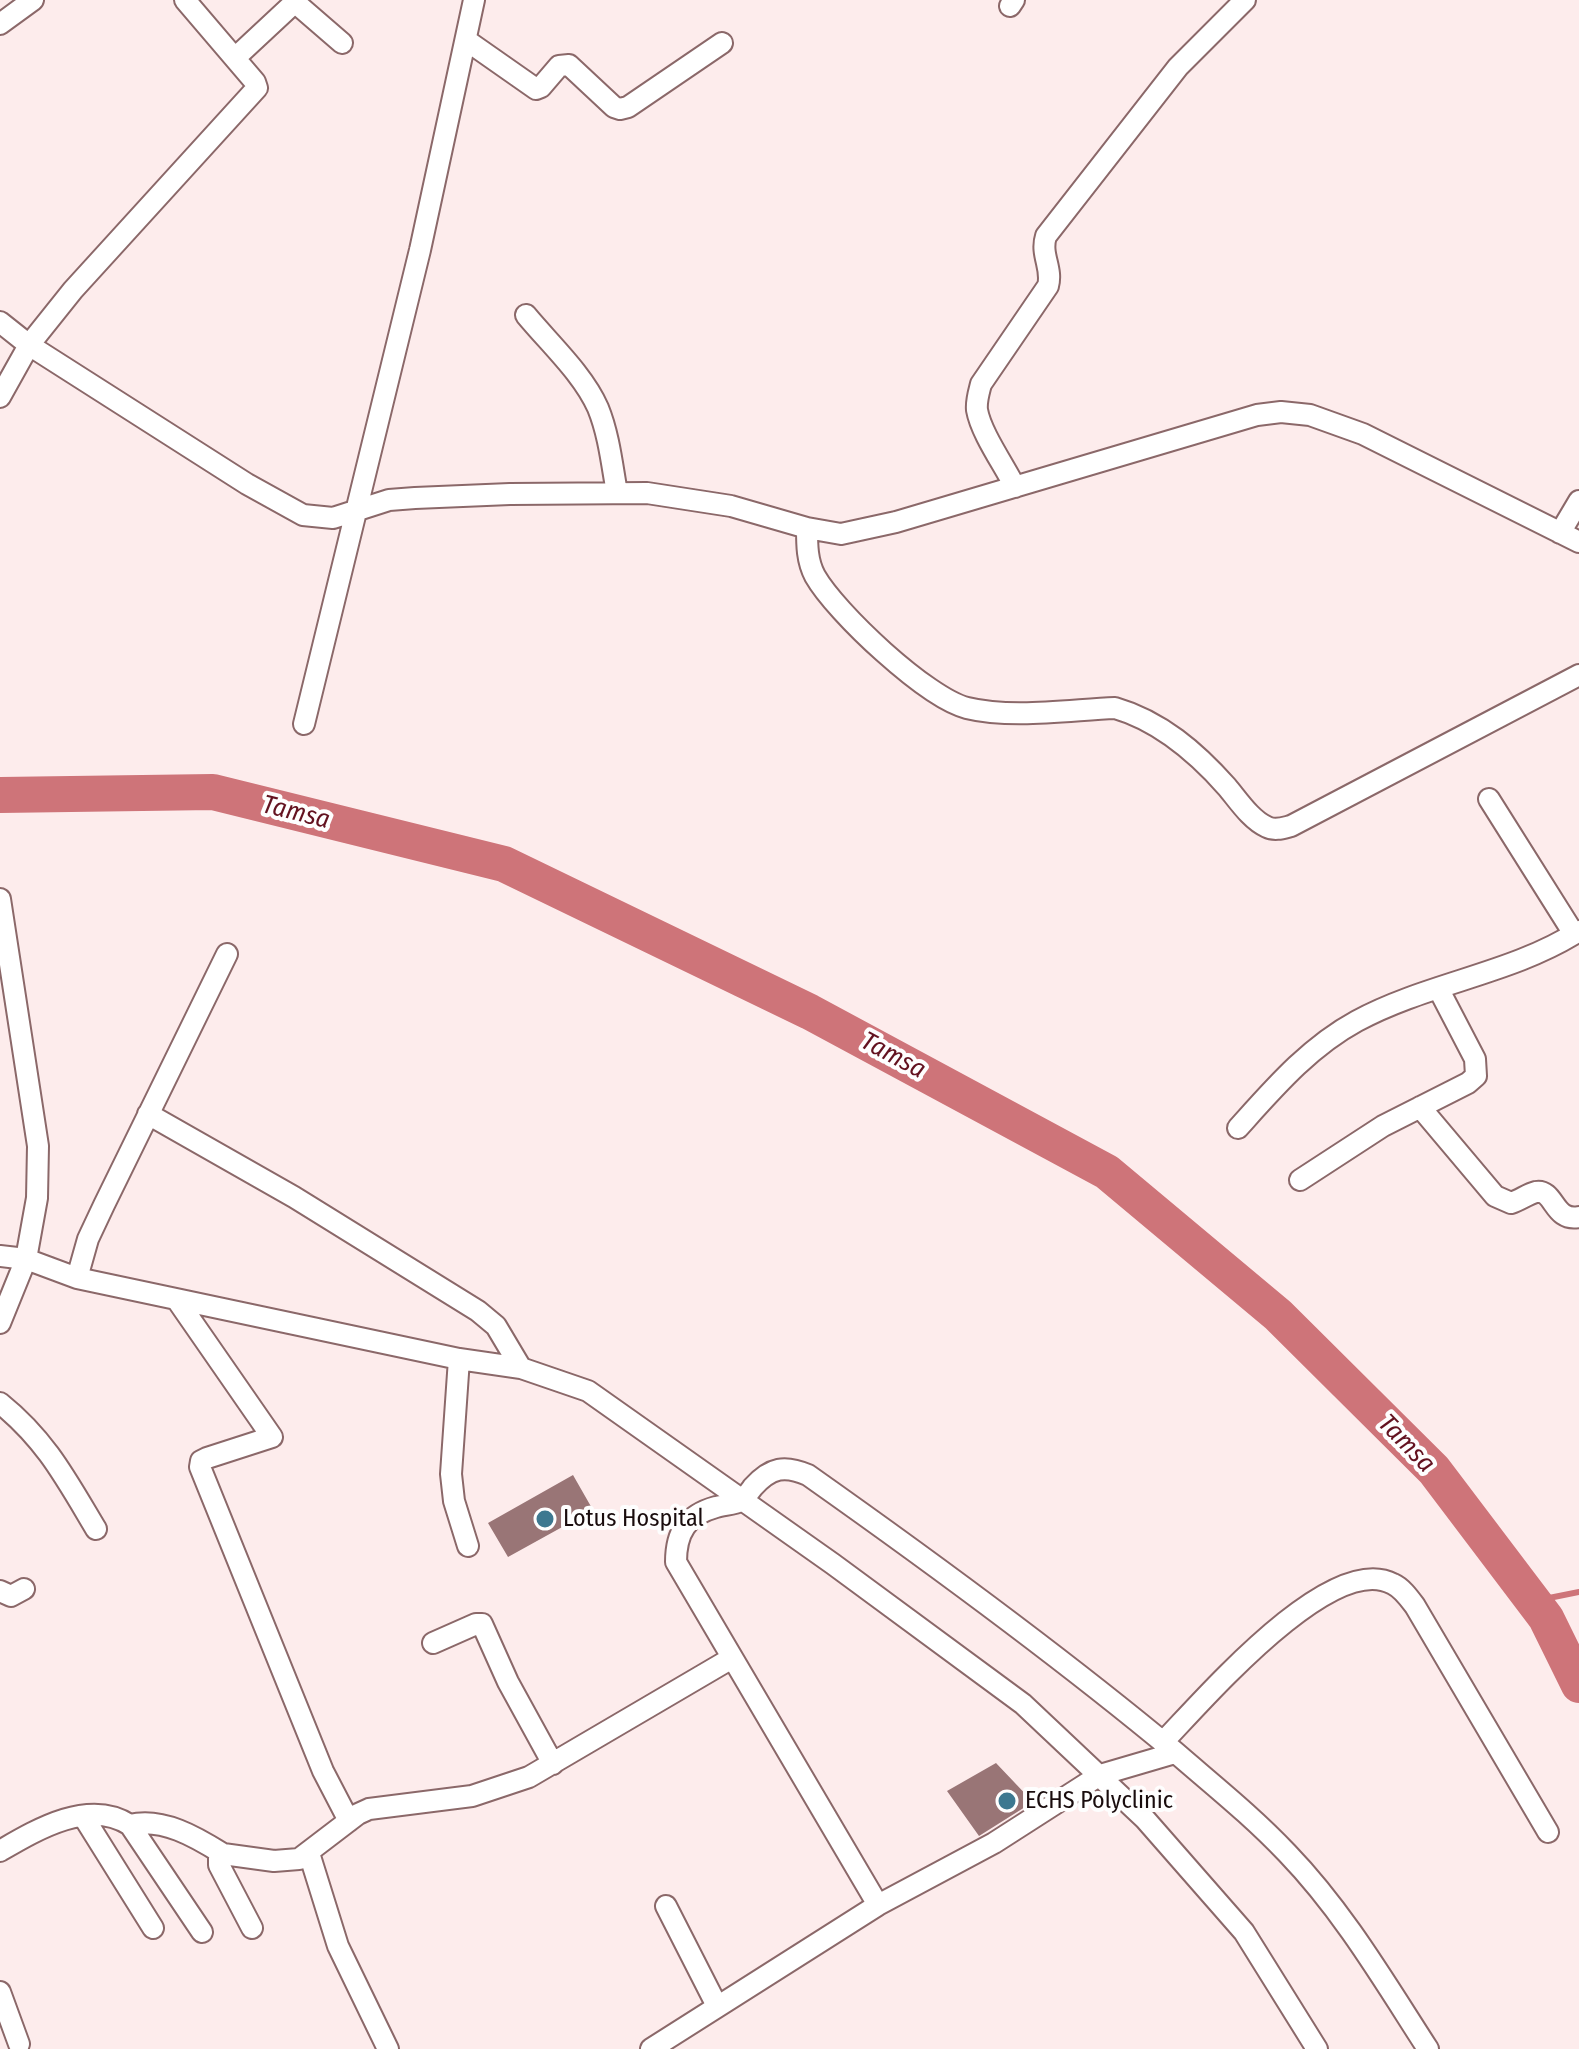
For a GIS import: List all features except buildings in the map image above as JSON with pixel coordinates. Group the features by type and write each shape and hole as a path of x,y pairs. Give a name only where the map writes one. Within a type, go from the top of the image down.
{"street":[{"path":"0,24 33,0"},
{"path":"0,397 29,345 73,290 257,88 185,0"},
{"path":"304,724 420,250 474,0"},
{"path":"1015,487 982,423 977,398 981,384 1048,286 1051,277 1042,247 1046,236 1178,67 1245,0"},
{"path":"235,58 293,4 342,43"},
{"path":"466,40 536,89 559,66 569,65 614,107 620,109 628,107 722,43"},
{"path":"526,315 597,407 617,493"},
{"path":"0,322 29,345 247,484 303,515 333,518 389,500 510,494 647,493 731,506 807,528 841,534 896,522 1257,415 1281,412 1310,415 1363,434 1579,542"},
{"path":"1560,533 1579,501"},
{"path":"807,528 811,567 826,591 860,629 932,692 962,707 995,712 1115,708 1129,712 1180,742 1215,773 1257,821 1278,830 1579,675"},
{"path":"1238,1128 1275,1086 1327,1040 1358,1020 1544,950 1576,932 1489,799"},
{"path":"0,899 38,1146 37,1198 26,1259 0,1323"},
{"path":"77,1278 88,1239 227,954"},
{"path":"1300,1180 1383,1126 1476,1076 1475,1059 1438,988"},
{"path":"1420,1107 1495,1196 1511,1203 1542,1192 1560,1214 1569,1218 1579,1217"},
{"path":"148,1114 294,1197 478,1311 496,1326 521,1368"},
{"path":"0,1256 26,1259 77,1278 177,1300 459,1359 521,1368 588,1391 833,1564 1023,1704 1145,1819 1244,1932 1317,2049"},
{"path":"177,1300 272,1437 207,1458 201,1461 200,1467 323,1771 349,1821"},
{"path":"459,1359 451,1474 454,1501 468,1546"},
{"path":"0,1403 24,1422 47,1448 96,1529"},
{"path":"878,1905 676,1562 679,1533 704,1510 741,1501 763,1476 781,1468 808,1475 983,1600 1234,1800 1311,1879 1352,1932 1428,2049"},
{"path":"651,2049 878,1905 994,1843 1100,1775 1169,1747 1252,1650 1283,1623 1336,1589 1360,1581 1382,1580 1393,1584 1415,1606 1548,1832"},
{"path":"0,1591 11,1596 24,1589"},
{"path":"433,1643 482,1624 508,1682 553,1764"},
{"path":"130,1825 144,1821 192,1834 223,1854 284,1862 299,1859 369,1809 489,1792 529,1777 732,1658"},
{"path":"83,1816 153,1928"},
{"path":"0,1851 58,1821 83,1816 120,1818 130,1825 202,1932"},
{"path":"309,1853 338,1946 388,2049"},
{"path":"223,1854 219,1865 252,1928"},
{"path":"666,1906 717,2006"},
{"path":"0,1992 19,2044"}],"waterway":[{"name":"Tamsa","path":"0,795 213,792 504,864 810,1012 1107,1172 1278,1315 1434,1470 1546,1618 1579,1685"},
{"path":"1534,1601 1579,1592"}],"place":[{"name":"Lotus Hospital","path":"545,1519"},
{"name":"ECHS Polyclinic","path":"1007,1801"}]}
